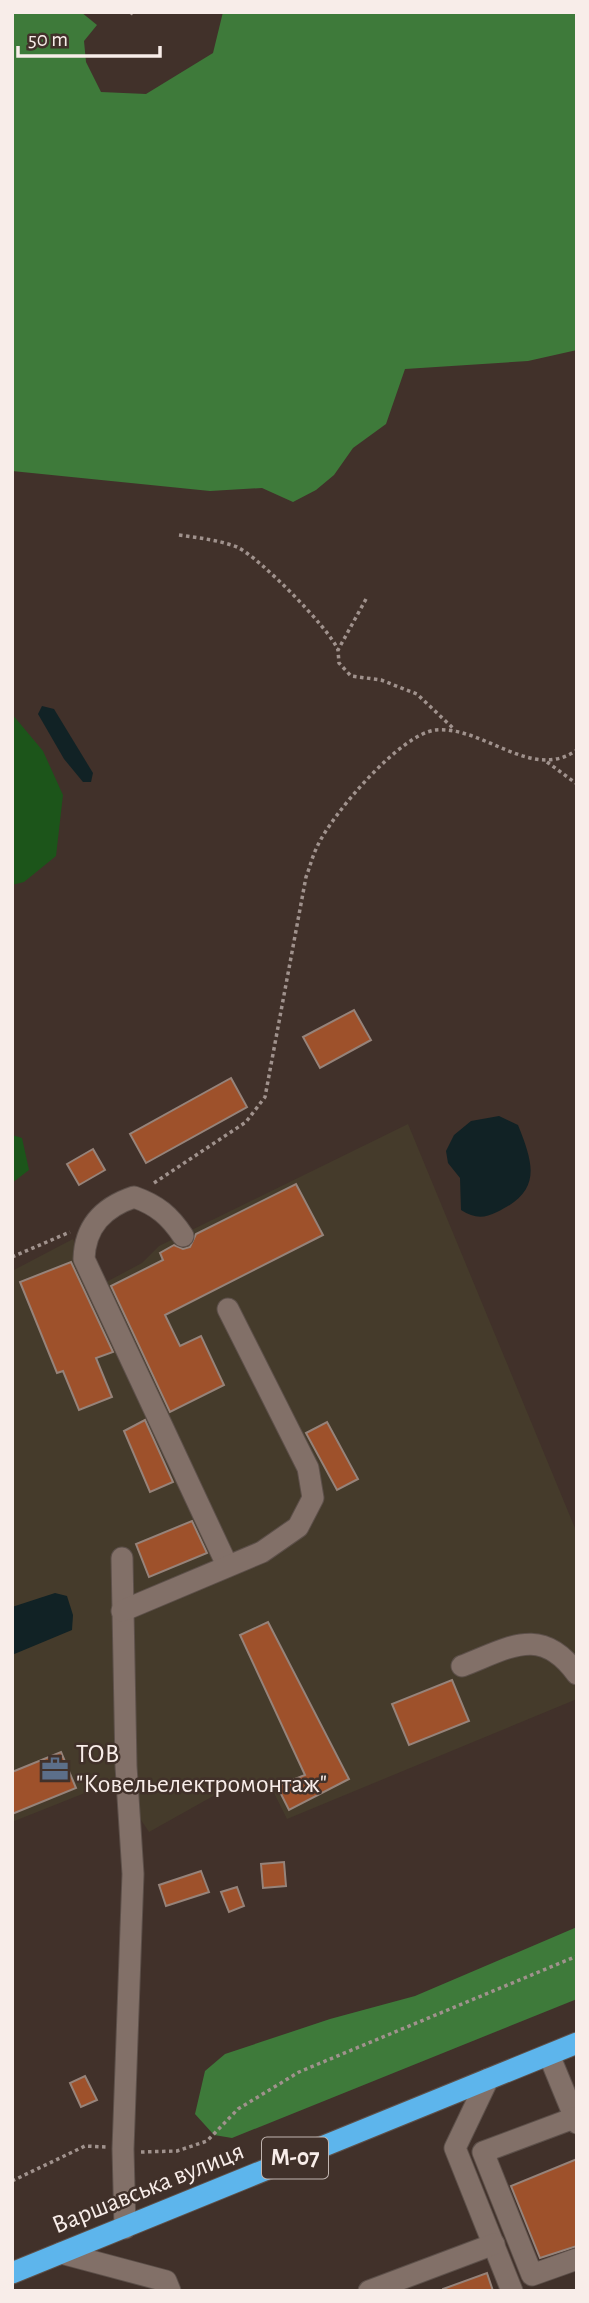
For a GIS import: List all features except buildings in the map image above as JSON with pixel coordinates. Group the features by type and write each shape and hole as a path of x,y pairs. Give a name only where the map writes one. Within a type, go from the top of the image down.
{"highway":[{"name":"Варшавська вулиця","path":"12,2273 577,2043"}],"lane":[{"path":"183,1237 170,1216 150,1203 134,1197 102,1213 89,1228 84,1259 91,1279 227,1565"},
{"path":"122,1611 262,1552 298,1527 313,1497 308,1468 228,1309"},
{"path":"122,1558 126,1766 133,1874 123,2149 125,2228"},
{"path":"462,1666 530,1641 553,1648 577,1674"},
{"path":"549,2054 575,2121 484,2152 532,2275 577,2259"},
{"path":"488,2080 455,2148 512,2291"},
{"path":"369,2291 494,2244"},
{"path":"61,2253 166,2281 170,2291"}],"path":[{"path":"179,535 218,541 240,548 263,567 334,639 340,663 351,677 381,680 417,694 456,731"},
{"path":"338,650 366,599"},
{"path":"134,1197 255,1113 270,1083 280,1005 306,877 317,846 337,814 401,747 419,733 456,731 547,762 577,784"},
{"path":"547,762 568,756 577,750"},
{"path":"12,1257 72,1231 89,1228"},
{"path":"12,2181 85,2146 154,2153 177,2151 207,2141 238,2109 299,2072 577,1956"}],"shaded area":[{"path":"42,706 54,709 93,773 91,782 83,782 64,759 38,714"},
{"path":"499,1116 518,1125 530,1165 528,1186 511,1204 492,1214 483,1217 470,1215 461,1210 460,1178 448,1163 446,1151 454,1135 471,1121"},
{"path":"408,1124 577,1533 577,1699 287,1819 272,1789 240,1781 149,1832 115,1781 12,1822 12,1271 73,1239 93,1289 142,1263 159,1246"},
{"path":"55,1593 67,1596 73,1615 72,1630 12,1655 12,1607"}],"green space":[{"path":"12,12 81,12 97,25 84,41 86,62 101,92 146,94 213,53 223,12 577,12 577,350 528,361 405,369 386,424 353,448 334,475 316,490 293,502 262,488 210,491 12,471"},
{"path":"12,714 43,751 63,795 56,856 24,882 12,885"},
{"path":"12,1135 22,1138 29,1170 12,1183"},
{"path":"577,1927 577,1999 232,2138 214,2135 195,2114 205,2071 225,2054 330,2019 415,1996"}],"place":[{"name":"ТОВ \"Ковельелектромонтаж\"","path":"55,1769"}]}
